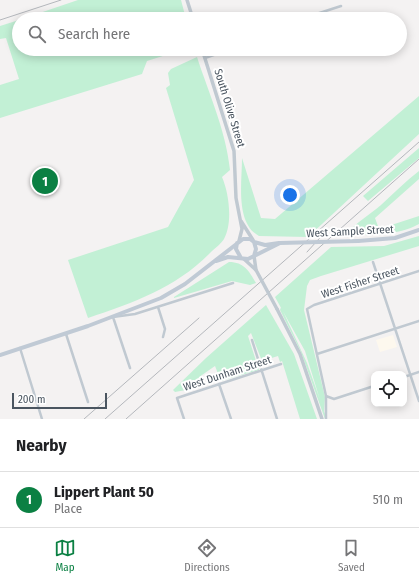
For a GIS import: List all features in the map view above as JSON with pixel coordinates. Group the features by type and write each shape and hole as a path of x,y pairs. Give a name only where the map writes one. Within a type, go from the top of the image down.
{"main road":[{"name":"West Sample Street","path":"253,241 265,245 280,243 391,239 419,230"},
{"path":"0,355 113,317 169,293 216,261 238,242 246,239 253,241 256,249 254,256 242,259 228,257 216,261"},
{"path":"238,242 237,252 242,259"},
{"name":"West Sample Street","path":"254,256 280,243"}],"street":[{"path":"187,0 191,12"},
{"path":"323,12 341,6"},
{"path":"205,58 211,56"},
{"name":"South Olive Street","path":"205,58 236,159 237,206 242,232 238,242"},
{"name":"South Olive Street","path":"241,221 253,241"},
{"path":"254,256 256,270 269,298 277,309 300,354 322,419"},
{"path":"242,259 256,270"},
{"path":"373,262 419,402"},
{"name":"West Fisher Street","path":"317,354 307,309 314,304 419,271"},
{"path":"130,368 113,317 135,314 233,283"},
{"path":"158,307 165,329 163,337"},
{"path":"326,419 326,396 317,354 419,321"},
{"path":"66,334 88,402"},
{"path":"252,340 278,419"},
{"path":"20,348 42,419"},
{"name":"West Dunham Street","path":"184,419 177,398 281,364"},
{"path":"407,376 419,372"},
{"path":"219,384 231,419"},
{"path":"327,406 334,399 371,387"},
{"path":"326,396 334,399"}],"shaded area":[{"path":"393,335 397,347 380,352 376,340"}],"green space":[{"path":"78,0 181,0 184,12 43,12"},
{"path":"12,22 12,56 163,56 147,61 142,74 0,118 0,85 19,79 6,38 0,39 0,26"},
{"path":"197,57 221,127 228,155 230,170 222,177 227,191 229,208 227,232 221,243 198,265 184,275 138,300 88,318 68,260 168,227 194,180 166,88 170,85 168,73 171,69"},
{"path":"419,96 419,134 308,237 259,236 251,230 246,222 243,212 241,190 242,158 261,218 275,219"},
{"path":"419,148 419,158 368,201 363,196"},
{"path":"419,171 419,179 375,218 379,229 419,216 419,224 392,233 374,235 345,235 381,205"},
{"path":"419,236 419,246 310,280 307,286 304,310 325,397 324,413 305,351 275,297 331,247 384,246"},
{"path":"229,262 234,262 246,268 256,283 250,285 232,281 174,298 174,297"},
{"path":"266,305 294,354 317,419 300,419 282,361 280,362 278,356 262,361 251,333 248,336 259,370 221,381 215,366 202,375 186,390 175,392 173,390 206,358"},
{"path":"281,307 307,363 325,414 325,419 301,352 280,310"}],"railway":[{"path":"24,12 61,0"},
{"path":"0,20 12,16"},
{"path":"105,419 419,142"},
{"path":"126,419 419,159"},
{"path":"307,252 327,230"},
{"path":"84,419 199,318"}],"place":[{"name":"Lippert Plant 50","path":"45,181"}]}
